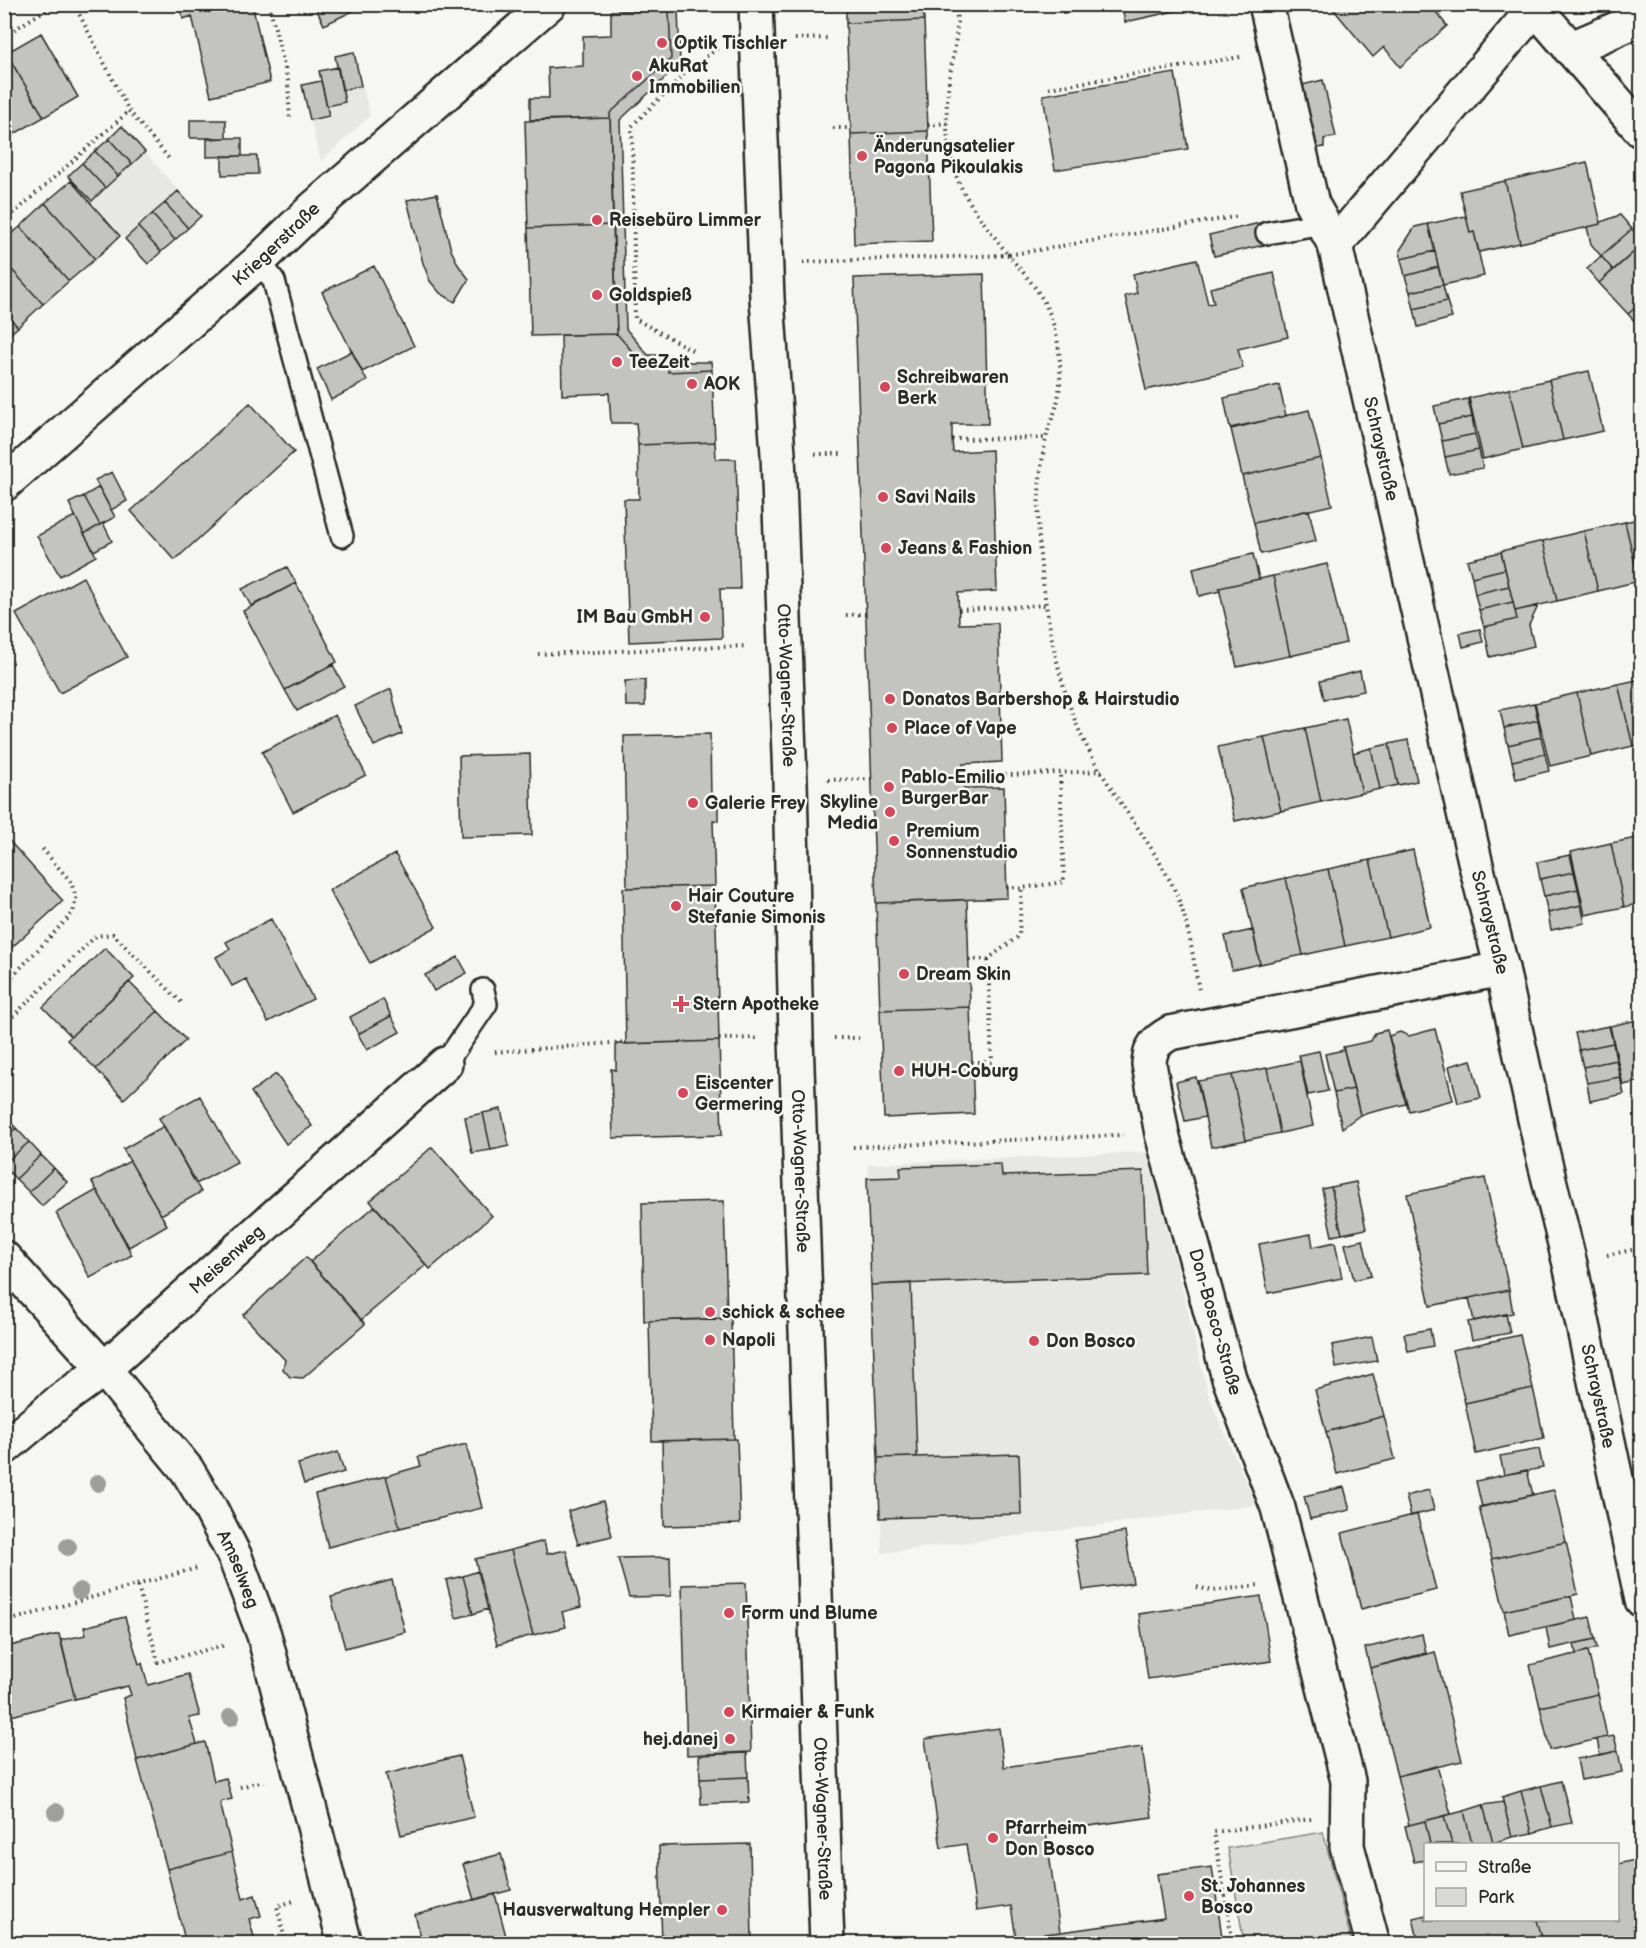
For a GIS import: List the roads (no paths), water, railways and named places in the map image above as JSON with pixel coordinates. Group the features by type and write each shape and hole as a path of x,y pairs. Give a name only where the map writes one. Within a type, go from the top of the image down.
{"street":[{"name":"Kriegerstraße","path":"4,484 259,261 315,207 549,4"},
{"name":"Otto-Wagner-Straße","path":"756,4 786,665 796,1038 827,1944"},
{"name":"Schraystraße","path":"1266,4 1312,204 1326,228 1502,969 1539,1140 1570,1264 1641,1600"},
{"path":"1326,228 1533,6 1641,131"},
{"path":"1570,49 1641,18"},
{"name":"Don-Bosco-Straße","path":"1373,1944 1347,1846 1348,1781 1278,1508 1229,1378 1162,1134 1149,1055 1153,1044 1170,1033 1502,969"},
{"name":"Meisenweg","path":"4,1448 60,1401 104,1369 445,1064"},
{"name":"Amselweg","path":"4,1258 104,1369 187,1470 235,1557 264,1635 345,1944"}],"lane":[{"path":"1267,233 1326,228"},
{"path":"259,261 274,281 342,536"},
{"path":"445,1064 486,1004 483,990"}],"place":[{"name":"Optik Tischler","path":"662,43"},
{"name":"AkuRat Immobilien","path":"637,76"},
{"name":"Änderungsatelier Pagona Pikoulakis","path":"862,156"},
{"name":"Reisebüro Limmer","path":"597,220"},
{"name":"Goldspieß","path":"597,295"},
{"name":"TeeZeit","path":"617,362"},
{"name":"AOK","path":"692,384"},
{"name":"Schreibwaren Berk","path":"885,387"},
{"name":"Savi Nails","path":"883,497"},
{"name":"Jeans & Fashion","path":"886,548"},
{"name":"IM Bau GmbH","path":"705,617"},
{"name":"Donatos Barbershop & Hairstudio","path":"890,699"},
{"name":"Place of Vape","path":"892,728"},
{"name":"Pablo-Emilio BurgerBar","path":"889,787"},
{"name":"Galerie Frey","path":"693,803"},
{"name":"Skyline Media","path":"890,812"},
{"name":"Premium Sonnenstudio","path":"894,841"},
{"name":"Hair Couture Stefanie Simonis","path":"676,906"},
{"name":"Dream Skin","path":"904,974"},
{"name":"Stern Apotheke","path":"681,1004"},
{"name":"HUH-Coburg","path":"899,1071"},
{"name":"Eiscenter Germering","path":"683,1093"},
{"name":"schick & schee","path":"710,1312"},
{"name":"Napoli","path":"710,1340"},
{"name":"Don Bosco","path":"1034,1341"},
{"name":"Form und Blume","path":"729,1613"},
{"name":"Kirmaier & Funk","path":"729,1712"},
{"name":"hej.danej","path":"730,1739"},
{"name":"Pfarrheim Don Bosco","path":"993,1838"},
{"name":"St. Johannes Bosco","path":"1189,1896"},
{"name":"Hausverwaltung Hempler","path":"722,1910"}]}
